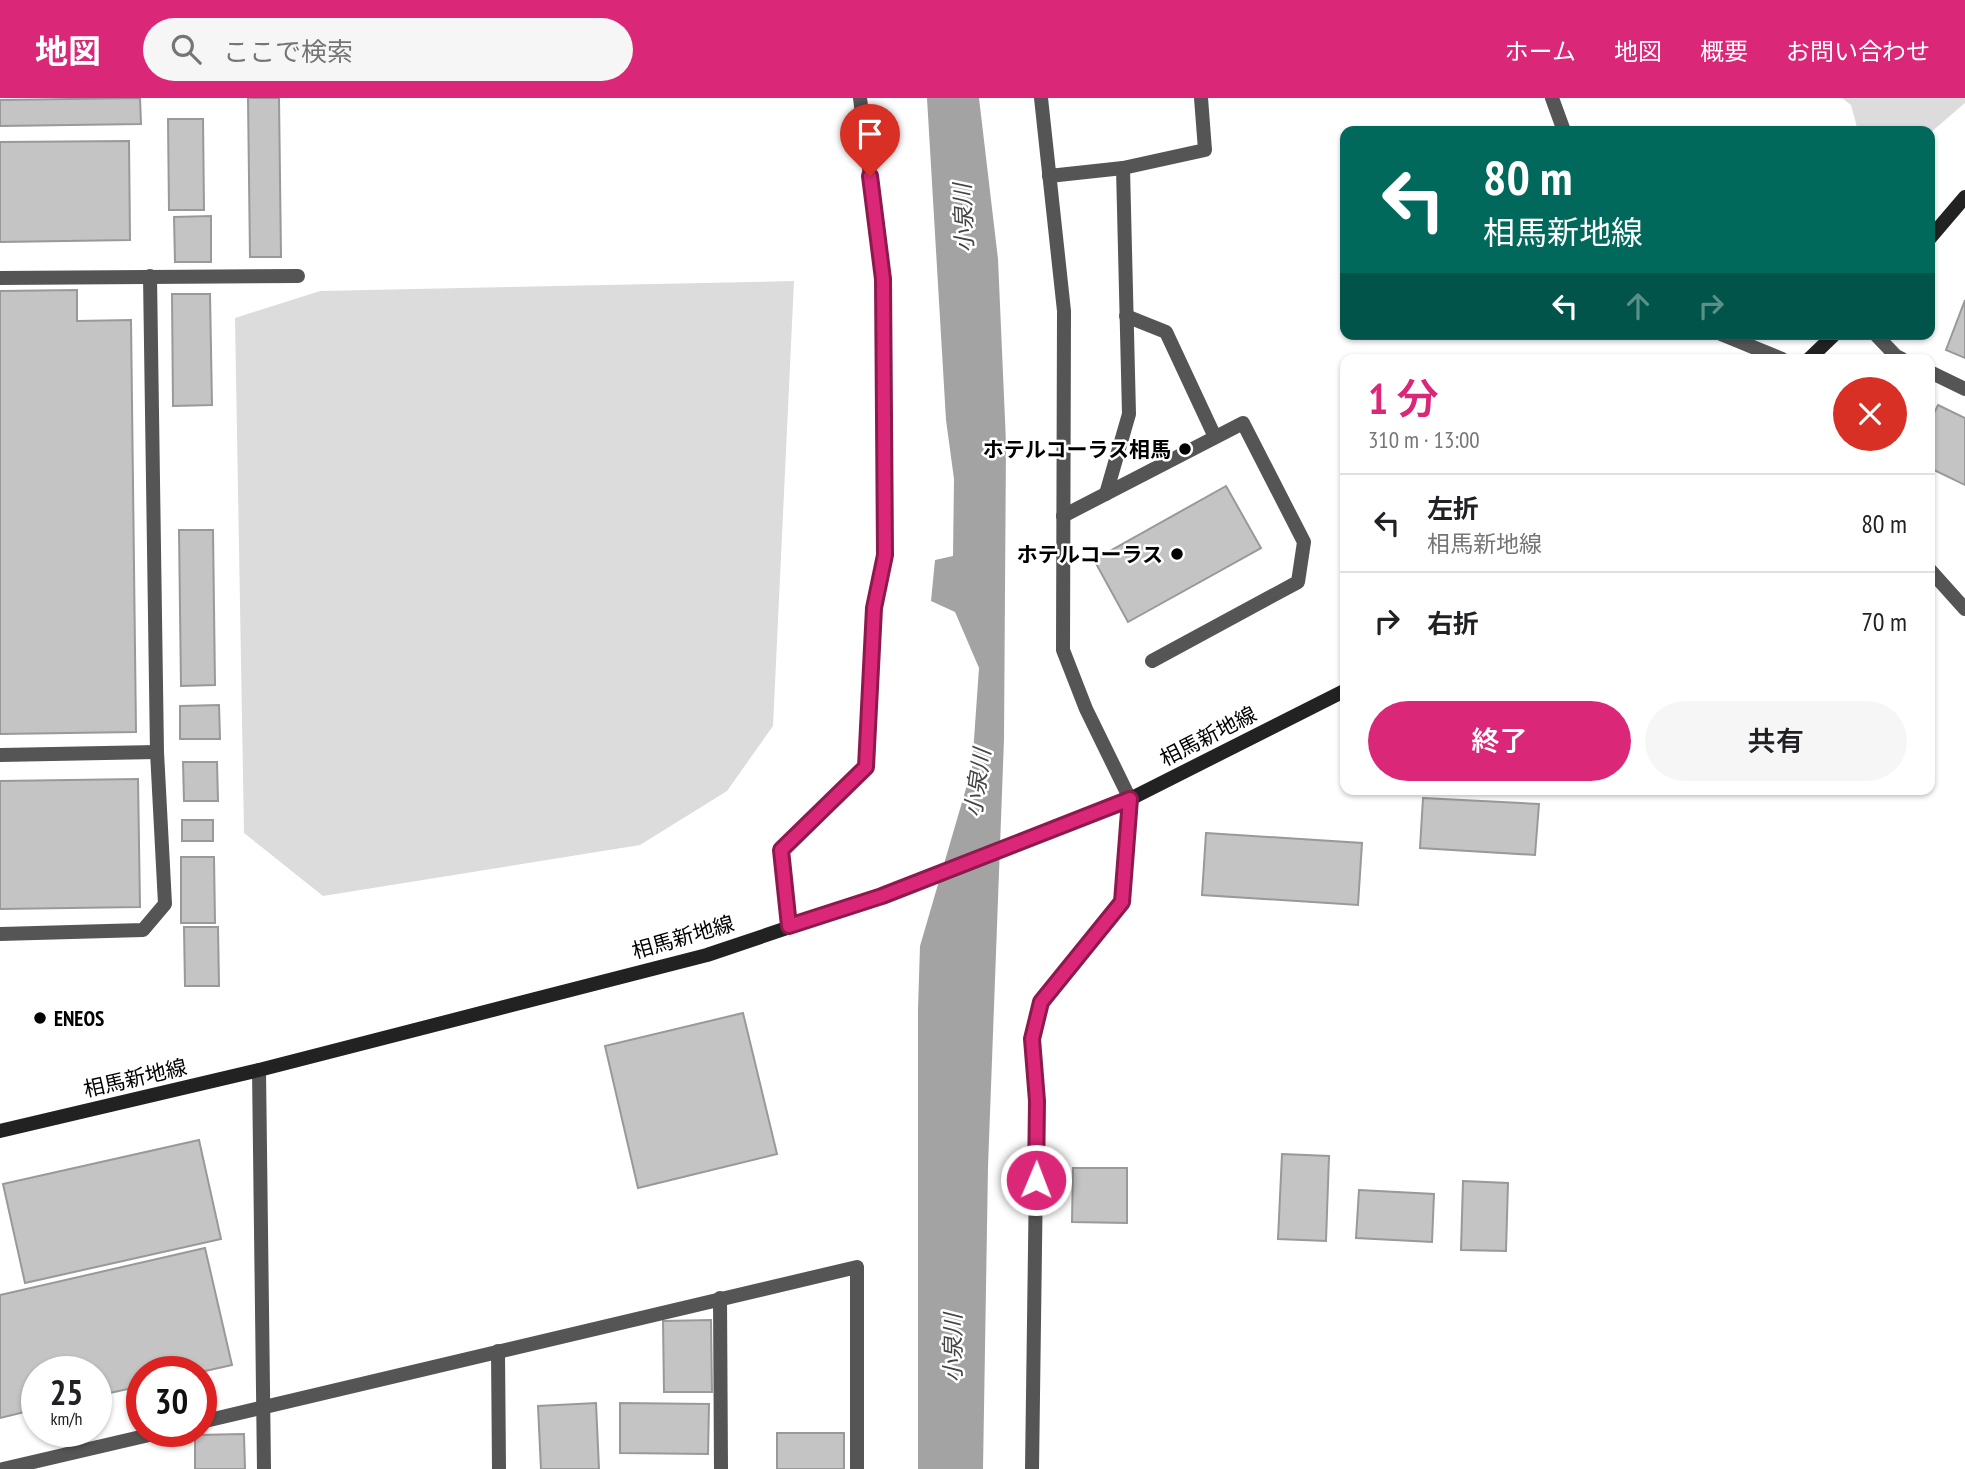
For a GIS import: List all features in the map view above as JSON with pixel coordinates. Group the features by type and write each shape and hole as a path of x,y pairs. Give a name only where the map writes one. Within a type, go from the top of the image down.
{"main road":[{"path":"1935,232 1965,197"},
{"path":"1814,354 1829,340"},
{"name":"相馬新地線","path":"0,1131 259,1070 707,955 882,896 1130,799 1340,693"}],"street":[{"path":"789,926 781,850 866,767 874,608 885,555 883,279 860,98"},
{"path":"1032,1469 1037,1101 1032,1039 1041,1002 1122,902 1130,799 1086,709 1063,650 1064,311 1041,98"},
{"path":"1049,176 1123,168 1205,150 1201,98"},
{"path":"1552,98 1562,126"},
{"path":"1107,494 1129,414 1123,168"},
{"path":"0,934 143,930 165,904 157,752 150,276"},
{"path":"0,278 298,276"},
{"path":"1126,316 1166,332 1215,437"},
{"path":"1736,340 1770,354"},
{"path":"1881,340 1894,354"},
{"path":"1935,374 1965,389"},
{"path":"1063,516 1243,423 1304,542 1298,582 1152,661"},
{"path":"1935,576 1965,609"},
{"path":"0,755 157,752"},
{"path":"259,1070 264,1469"},
{"path":"217,1418 857,1267 857,1469"},
{"path":"720,1298 721,1469"},
{"path":"498,1351 499,1469"},
{"path":"4,1469 126,1440"}],"shaded area":[{"path":"1842,98 1965,98 1965,103 1935,129 1935,126 1857,126 1851,105"},
{"path":"794,281 773,726 727,791 640,845 323,896 244,833 235,318 320,291"}],"water":[{"name":"小泉川","path":"927,98 979,98 998,259 1006,443 1004,739 988,1167 983,1469 918,1469 920,946 972,768 979,668 955,612 931,601 935,560 953,556 954,479 946,420"}],"building":[{"path":"140,98 141,124 0,126 0,100"},
{"path":"248,98 279,98 281,257 250,257"},
{"path":"168,119 203,119 204,210 169,210"},
{"path":"129,141 130,240 0,242 0,142"},
{"path":"211,216 211,262 175,262 174,217"},
{"path":"77,290 77,321 131,320 136,732 0,734 0,291"},
{"path":"172,294 210,294 212,405 173,406"},
{"path":"1965,300 1965,358 1946,350"},
{"path":"1938,405 1965,418 1965,485 1935,470 1935,411"},
{"name":"ホテルコーラス","path":"1226,486 1261,548 1128,622 1094,560"},
{"path":"179,530 213,530 215,685 181,686"},
{"path":"219,705 220,739 180,739 180,706"},
{"path":"183,762 217,762 218,801 184,801"},
{"path":"138,779 140,907 0,909 0,781"},
{"path":"1423,798 1539,804 1535,855 1420,848"},
{"path":"182,820 213,820 213,841 182,841"},
{"path":"1206,833 1362,843 1358,905 1202,895"},
{"path":"181,857 214,857 215,923 181,923"},
{"path":"184,927 218,927 219,986 185,986"},
{"path":"743,1013 777,1154 638,1188 605,1046"},
{"path":"199,1140 221,1239 25,1283 3,1184"},
{"path":"1282,1154 1329,1156 1326,1241 1278,1239"},
{"path":"1073,1168 1127,1168 1127,1223 1072,1222"},
{"path":"1463,1181 1508,1183 1506,1251 1461,1250"},
{"path":"1359,1190 1434,1194 1432,1242 1356,1238"},
{"path":"205,1248 232,1365 217,1368 217,1356 126,1356 126,1389 112,1393 112,1356 21,1356 21,1413 0,1418 0,1295"},
{"path":"711,1320 712,1392 664,1392 663,1321"},
{"path":"596,1403 599,1469 541,1469 538,1406"},
{"path":"620,1403 709,1404 708,1454 620,1453"},
{"path":"777,1433 844,1433 844,1469 777,1469"},
{"path":"244,1434 245,1469 195,1469 195,1447 217,1447 217,1435"}],"place":[{"name":"ホテルコーラス相馬","path":"1185,449"},
{"name":"ホテルコーラス","path":"1177,554"},
{"name":"ENEOS","path":"40,1018"}],"route":[{"path":"870,176 883,279 885,555 874,608 866,767 781,850 789,926 882,896 1130,799 1122,902 1041,1002 1032,1039 1037,1101 1036,1180"}]}
